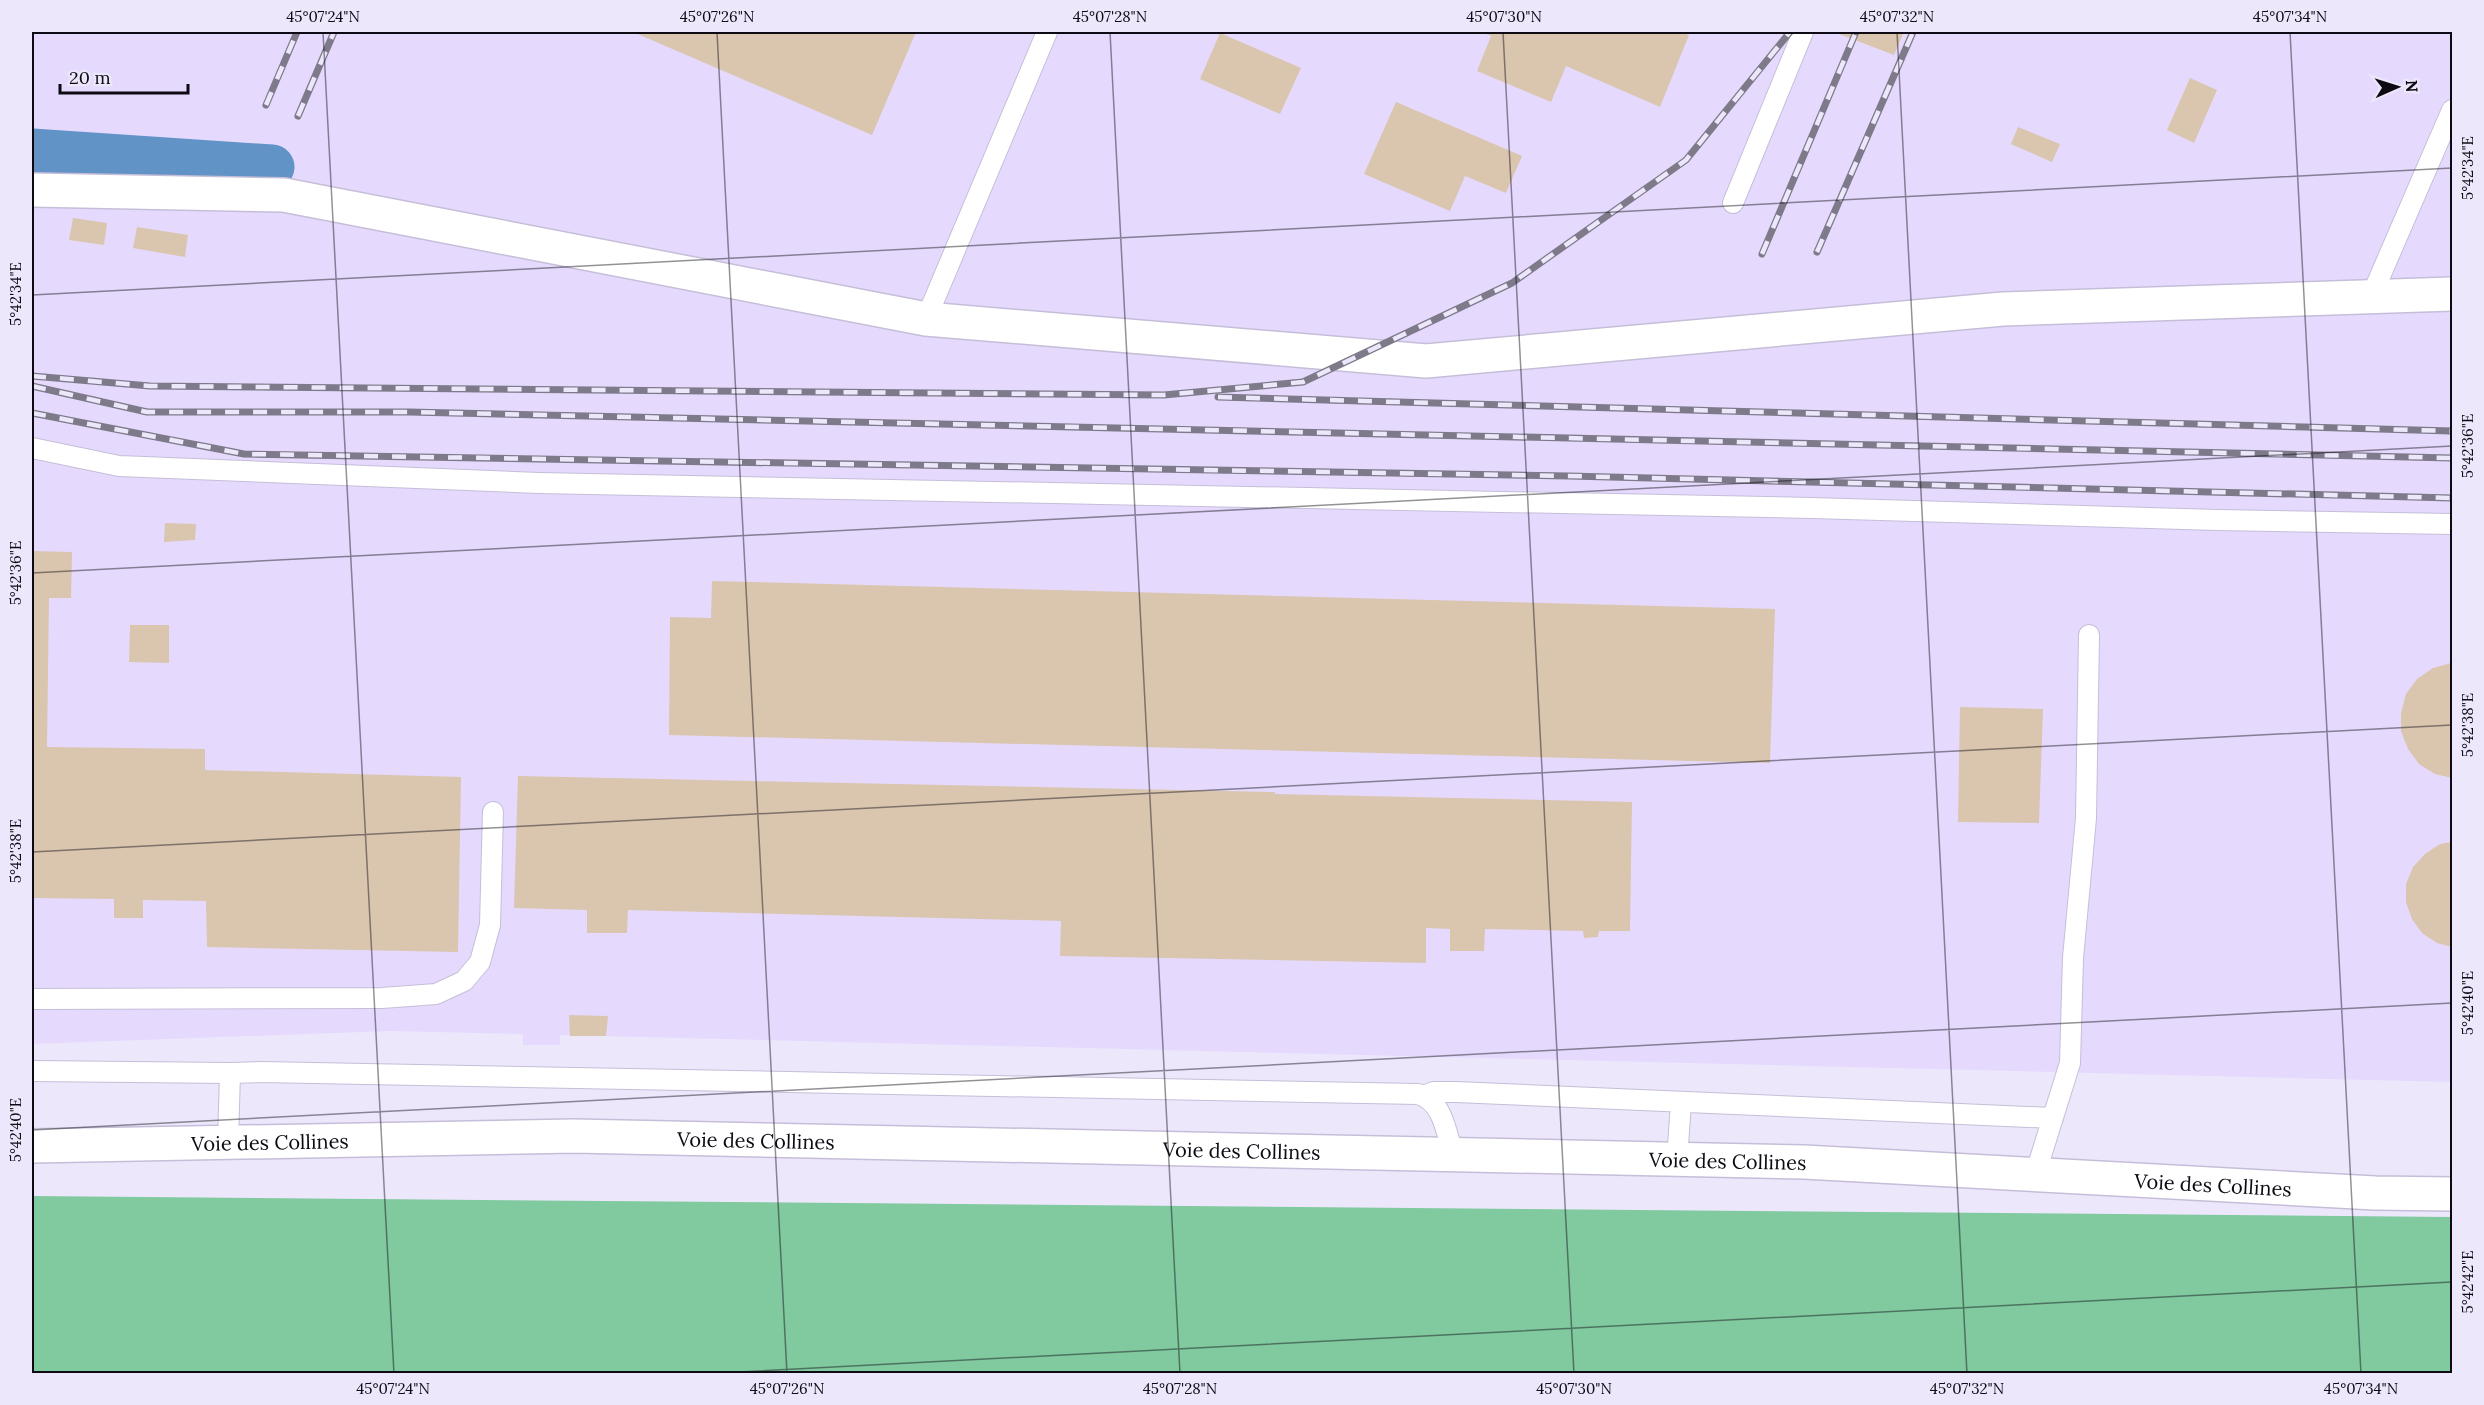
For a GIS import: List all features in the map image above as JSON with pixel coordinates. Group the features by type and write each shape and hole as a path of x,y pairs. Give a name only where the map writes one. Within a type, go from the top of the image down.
{"street":[{"path":"32,190 284,195 926,319 1426,361 2003,309 2452,294"},
{"name":"Voie des Collines","path":"32,1146 574,1136 1803,1162 2375,1193 2452,1194"}],"lane":[{"path":"926,319 1047,32"},
{"path":"1733,203 1803,32"},
{"path":"2371,297 2452,110"},
{"path":"32,448 119,466 539,483 1812,508 2205,520 2452,524"},
{"path":"2035,1175 2070,1063 2073,958 2086,818 2089,635"},
{"path":"32,999 370,998 436,994 464,981 480,962 490,924 493,812"},
{"path":"32,1071 528,1076 1423,1096 1428,1097 1437,1105 1453,1154"},
{"path":"228,1143 230,1073"},
{"path":"1423,1096 1434,1092 1456,1092 2053,1118"},
{"path":"1677,1159 1682,1103"}],"shaded area":[{"path":"32,32 2452,32 2452,1082 560,1035 560,1045 523,1045 523,1034 390,1031 32,1044"}],"green space":[{"path":"32,1196 2452,1217 2452,1373 32,1373"}],"building":[{"path":"633,32 916,32 872,135"},
{"path":"1481,32 1680,32 1689,35 1660,107 1566,66 1551,102 1477,71 1491,36"},
{"path":"1834,32 1904,32 1894,55"},
{"path":"1220,33 1301,68 1280,114 1200,79"},
{"path":"2190,78 2217,90 2194,143 2167,130"},
{"path":"1396,102 1522,156 1506,193 1465,176 1450,211 1364,174"},
{"path":"2018,127 2060,144 2052,162 2011,144"},
{"path":"73,218 107,223 104,245 69,240"},
{"path":"137,227 188,235 185,257 133,248"},
{"path":"165,523 196,524 195,540 164,542"},
{"path":"32,551 72,552 71,598 49,598 47,747 205,749 205,770 461,777 458,952 207,947 206,901 143,900 143,918 114,918 114,899 32,898"},
{"path":"712,581 1775,609 1770,763 669,735 670,617 711,618"},
{"path":"130,625 169,625 169,663 129,662"},
{"path":"2452,663 2452,778 2435,774 2419,764 2408,749 2401,731 2401,713 2406,694 2417,679 2433,668"},
{"path":"1960,707 2043,709 2039,823 1958,822"},
{"path":"518,776 1632,802 1630,931 1599,931 1598,937 1584,938 1583,931 1485,929 1484,951 1450,951 1450,929 1426,928 1426,963 1060,956 1061,921 628,910 627,933 587,933 587,910 514,908"},
{"path":"2452,842 2452,947 2437,943 2422,933 2412,919 2406,902 2406,884 2413,867 2425,854 2440,844"},
{"path":"569,1015 608,1016 606,1036 570,1036"}],"waterway":[{"path":"32,151 272,167"}],"railway":[{"path":"266,105 297,32"},
{"path":"298,116 334,32"},
{"path":"32,376 150,386 1164,395 1303,382 1512,283 1686,160 1790,32"},
{"path":"1762,254 1856,32"},
{"path":"1817,252 1913,32"},
{"path":"32,386 147,412 409,412 2452,458"},
{"path":"1218,397 2452,431"},
{"path":"32,413 244,454 1569,476 2452,498"}]}
